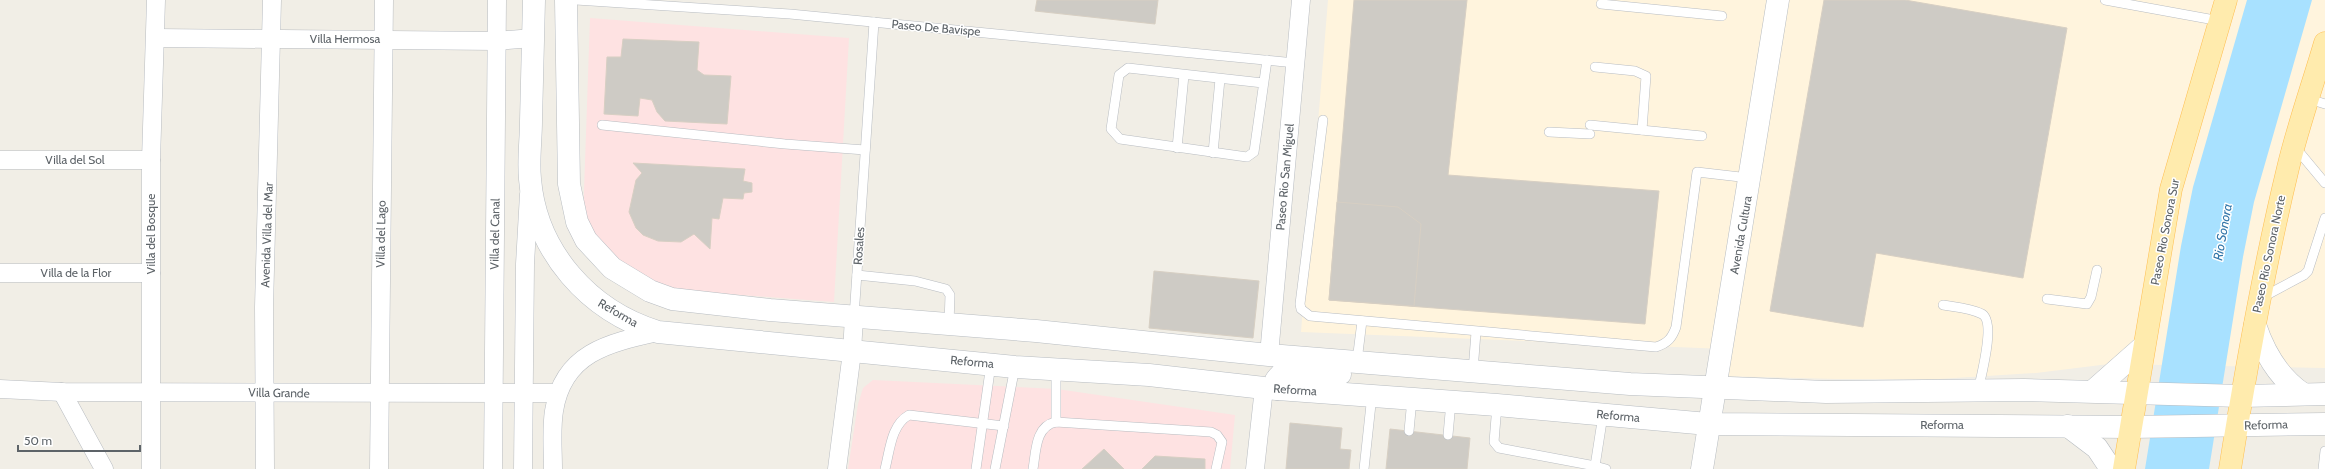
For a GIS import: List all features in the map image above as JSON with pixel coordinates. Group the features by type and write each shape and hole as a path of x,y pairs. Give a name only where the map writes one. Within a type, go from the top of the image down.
{"main road":[{"name":"Reforma","path":"534,0 530,179 540,224 556,259 580,288 605,308 637,326 658,332 1015,367 1149,375 1271,388 1497,405 1708,424 2139,427 2325,424"},
{"path":"566,0 569,184 577,222 595,251 612,268 629,280 650,291 672,299 1259,354 1630,384 1826,392 2093,391 2234,395 2325,394"},
{"name":"Avenida Cultura","path":"1702,469 1708,424 1750,178 1778,0"},
{"name":"Paseo Rio Sonora Sur","path":"2124,469 2139,427 2144,392 2144,346 2171,188 2226,0"},
{"name":"Paseo Rio Sonora Norte","path":"2230,469 2230,426 2234,395 2254,325 2258,300 2294,146 2317,102 2325,43"},
{"path":"2254,325 2264,350 2294,388 2303,394"},
{"path":"2093,391 2144,346"},
{"path":"1149,375 1153,359 1158,356 1229,357 1259,354"},
{"path":"1271,388 1283,372 1357,374 1367,370 1367,362"},
{"path":"2068,426 2097,448 2111,469"}],"street":[{"name":"Villa del Bosque","path":"151,469 151,160 156,0"},
{"name":"Avenida Villa del Mar","path":"265,469 266,392 264,307 272,0"},
{"name":"Villa del Lago","path":"379,469 384,0"},
{"name":"Villa del Canal","path":"493,469 497,0"},
{"name":"Paseo Rio San Miguel","path":"1259,354 1295,63 1301,0"},
{"name":"Villa Hermosa","path":"156,38 496,41 534,38"},
{"name":"Villa del Sol","path":"0,160 151,160"},
{"path":"523,469 525,264 530,179"},
{"name":"Villa de la Flor","path":"0,273 151,273"},
{"name":"Rosales","path":"837,469 852,352 854,317"},
{"path":"553,469 554,412 558,393 566,374 587,355 625,339 658,332"},
{"path":"1255,469 1271,388"},
{"name":"Villa Grande","path":"0,389 62,392 266,392 379,394 558,393"},
{"path":"62,392 104,469"}],"lane":[{"name":"Paseo De Bavispe","path":"576,0 782,14 874,22 1295,63"},
{"path":"2105,0 2220,22"},
{"path":"1601,4 1722,16"},
{"name":"Rosales","path":"854,317 874,22"},
{"path":"1263,83 1128,68 1122,70 1119,75 1111,129 1113,134 1120,140 1247,157 1254,152 1267,60"},
{"path":"1595,67 1635,71 1646,76 1642,130"},
{"path":"1177,148 1184,75"},
{"path":"1213,153 1220,79"},
{"path":"1323,120 1300,304 1301,309 1310,316 1656,347 1666,344 1676,327 1697,172 1750,178"},
{"path":"602,125 785,144 865,150"},
{"path":"1549,132 1590,129 1642,130 1702,136"},
{"path":"2294,146 2325,183"},
{"path":"2258,300 2304,275 2308,271 2325,218"},
{"path":"2046,299 2087,304 2091,297 2097,270"},
{"path":"857,275 915,281 946,289 950,295 950,325"},
{"path":"1943,306 1984,314 1988,322 1988,335 1978,391"},
{"path":"1362,321 1367,362"},
{"path":"1473,371 1476,332"},
{"path":"976,469 991,364"},
{"path":"994,469 1015,367"},
{"path":"1056,369 1056,422"},
{"path":"1364,469 1372,395"},
{"path":"1409,431 1412,399"},
{"path":"1448,435 1451,402"},
{"path":"1497,405 1494,442 1499,448 1606,469"},
{"path":"886,469 894,431 900,419 909,415 1004,426"},
{"path":"1595,466 1603,415"},
{"path":"1033,469 1040,432 1049,423 1056,422 1211,432 1218,435 1222,442 1216,469"},
{"path":"2322,469 2325,451"}],"shaded area":[{"path":"1328,0 2325,0 2325,368 2109,364 2036,373 1939,379 1838,379 1720,376 1725,349 1301,332"},
{"path":"590,18 849,38 834,302 663,289 633,277 583,220"},
{"path":"873,380 1057,389 1235,415 1230,469 848,469 858,404 863,388"}],"water":[{"name":"Rio Sonora","path":"2247,0 2312,0 2254,202 2243,257 2209,469 2145,469 2181,246 2193,187"}],"building":[{"path":"1037,0 1158,0 1155,24 1035,11"},
{"path":"1354,0 1467,0 1448,175 1659,191 1645,324 1329,300"},
{"path":"1824,0 1905,0 2067,28 2023,278 1876,253 1863,327 1770,311"},
{"path":"623,39 699,42 697,70 704,75 731,76 727,124 665,121 657,112 652,100 640,98 638,116 604,114 607,57 621,57"},
{"path":"633,163 745,169 743,181 752,183 752,192 744,193 743,199 723,198 719,219 712,218 710,249 694,234 681,242 658,241 643,235 636,228 629,212 636,180 642,173"},
{"path":"1337,202 1398,207 1421,224 1414,306 1329,300"},
{"path":"1154,271 1259,281 1253,338 1149,328"},
{"path":"1290,423 1342,428 1340,449 1351,450 1349,469 1286,469"},
{"path":"1390,429 1470,438 1467,469 1386,469"},
{"path":"1104,449 1124,469 1082,469"},
{"path":"1155,456 1205,459 1205,469 1142,469"}]}
